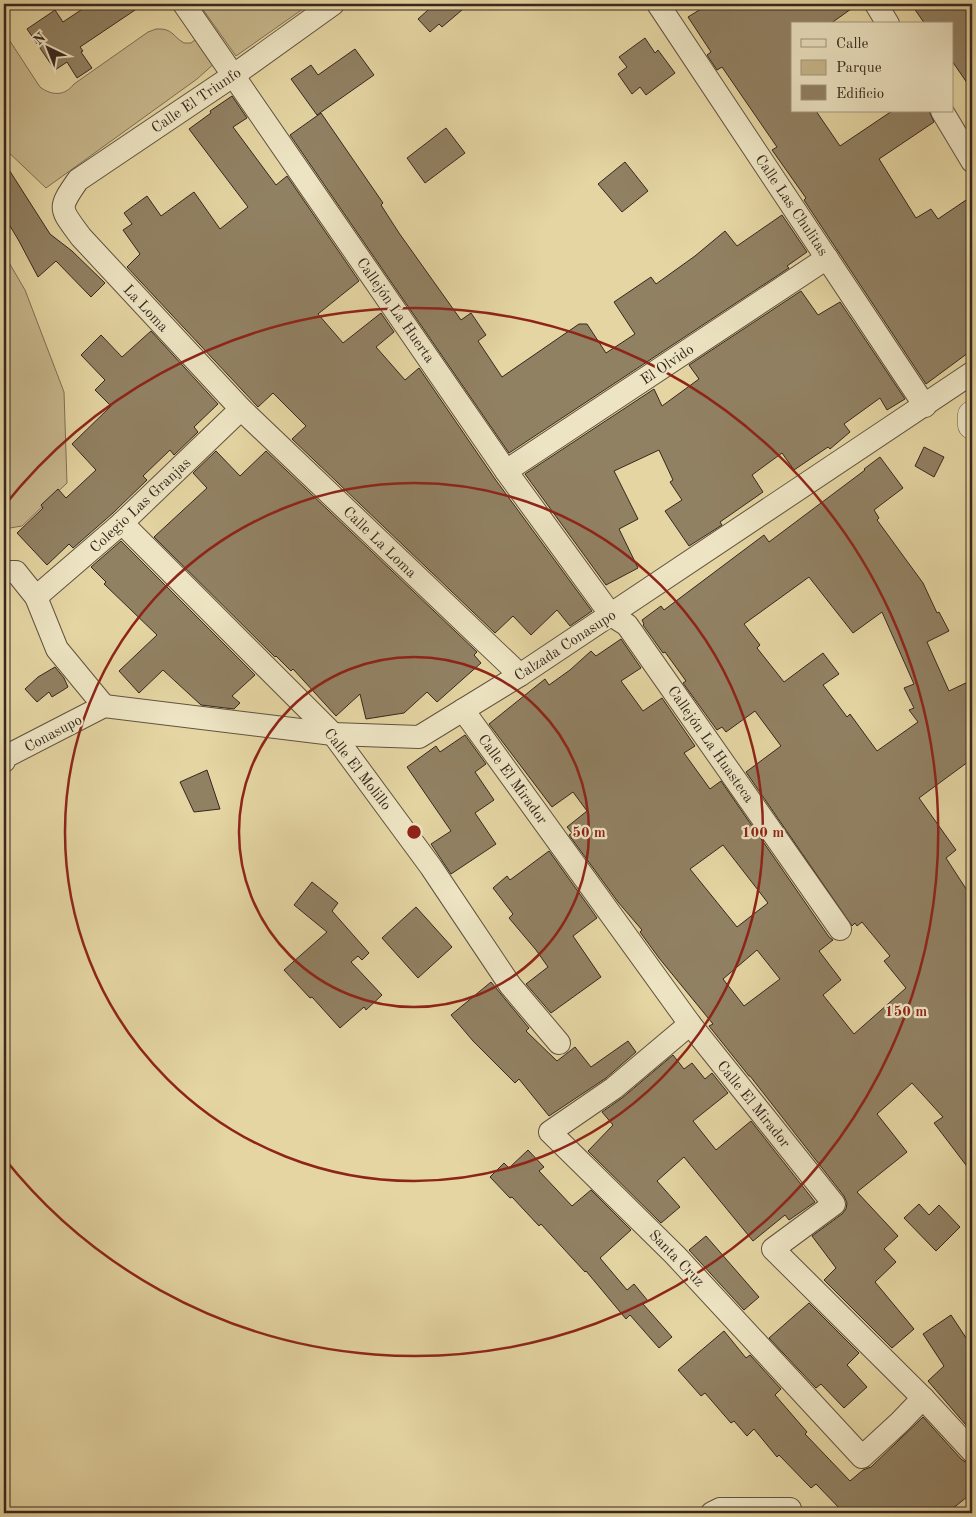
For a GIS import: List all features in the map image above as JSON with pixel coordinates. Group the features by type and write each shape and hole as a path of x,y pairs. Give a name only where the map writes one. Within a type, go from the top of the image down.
{"street":[{"name":"Callejón La Huerta","path":"184,4 506,470 611,615"},
{"name":"Calle El Triunfo","path":"64,199 78,180 234,75 333,4"},
{"name":"Calle Las Chulitas","path":"658,4 926,406"},
{"path":"876,4 887,22"},
{"path":"943,112 971,157"},
{"name":"La Loma","path":"64,199 63,212 81,236 241,409"},
{"name":"El Olvido","path":"506,470 827,258"},
{"name":"Calzada Conasupo","path":"104,706 333,734 418,737 520,675 926,406 972,373"},
{"name":"Colegio Las Granjas","path":"36,597 122,523 241,409"},
{"name":"Calle La Loma","path":"241,409 520,675"},
{"path":"972,415 972,425"},
{"name":"Calle El Molillo","path":"122,523 333,734 432,867 510,985 559,1043"},
{"path":"10,572 36,597 57,649 104,706"},
{"name":"Callejón La Huasteca","path":"611,615 627,625 840,929"},
{"name":"Conasupo","path":"4,761 6,758 104,706"},
{"name":"Calle El Mirador","path":"463,710 690,1024 834,1204 773,1249 923,1398 972,1451"},
{"name":"Santa Cruz","path":"690,1024 614,1088 550,1132 675,1255 862,1457 923,1398"},
{"path":"712,1513 720,1508 790,1509"}],"green space":[{"path":"199,4 310,4 236,56"},
{"path":"156,29 169,31 184,43 191,43 196,39 217,61 197,79 46,188 4,148 4,32 40,87 49,92 62,93 148,32"},
{"path":"4,254 25,290 64,392 67,483 22,526 4,529"}],"building":[{"path":"90,4 144,4 80,47 83,51 81,52 92,68 77,78 67,62 55,70 27,29 55,10 63,22"},
{"path":"422,4 469,4 442,27 439,24 430,32 418,19 428,10"},
{"path":"709,4 858,4 833,22 791,22 791,112 817,112 840,146 891,112 929,112 934,122 879,159 916,218 931,209 938,219 972,196 972,350 926,384 804,200 806,198 772,150 777,147 722,67 717,70 707,55 711,52 688,17"},
{"path":"911,4 972,4 972,90 954,64 954,22 924,22"},
{"path":"645,38 655,53 658,50 675,73 646,95 640,87 632,94 618,74 627,67 619,57"},
{"path":"355,49 374,75 317,115 291,79 311,65 318,75"},
{"path":"232,96 247,118 233,127 276,185 287,176 359,281 318,314 343,343 381,313 394,332 376,347 405,380 419,368 495,479 592,611 570,626 557,610 531,635 513,616 495,633 292,439 306,426 273,393 258,407 127,267 140,254 123,230 132,224 124,213 147,196 161,216 194,192 220,229 248,207 189,129"},
{"path":"321,113 383,203 381,205 399,233 461,320 471,313 486,335 478,341 502,377 579,324 587,324 606,353 635,334 614,302 651,277 656,284 695,256 725,231 737,246 782,215 807,252 787,266 789,268 509,453 290,135"},
{"path":"446,128 465,153 425,183 407,158"},
{"path":"4,162 50,234 72,251 105,283 91,297 56,261 38,277 4,216"},
{"path":"625,162 648,191 622,212 598,184"},
{"path":"801,291 818,315 840,302 905,399 887,410 880,398 844,424 850,432 830,449 828,447 794,470 782,453 752,475 763,492 720,522 722,525 689,546 665,511 682,500 670,482 673,480 659,450 614,471 638,519 619,529 638,568 606,585 525,474 654,389 662,406 699,379 689,365"},
{"path":"151,331 218,404 194,427 198,432 174,455 170,450 143,476 147,480 113,513 73,548 69,544 47,565 17,533 43,508 41,505 58,489 66,498 96,470 72,444 111,406 95,390 105,380 81,355 101,335 122,357"},
{"path":"924,447 944,457 934,477 915,466"},
{"path":"216,451 240,476 266,451 477,652 474,655 481,663 437,702 427,692 404,713 366,719 360,694 336,716 293,669 291,671 275,657 154,537 207,488 193,473"},
{"path":"880,457 903,488 874,510 879,518 877,520 923,583 937,613 939,612 949,631 927,642 949,691 972,680 972,759 919,798 956,850 946,858 972,898 972,1173 934,1123 943,1117 912,1083 877,1114 907,1152 857,1192 898,1236 884,1249 896,1262 875,1282 914,1329 892,1348 824,1280 836,1268 812,1236 846,1209 847,1203 844,1196 709,1026 713,1024 659,958 640,932 642,930 618,902 569,835 572,833 567,827 587,811 573,792 552,807 489,724 545,679 549,685 570,670 591,651 596,656 621,639 641,668 621,681 643,711 662,698 695,746 684,753 710,789 721,781 829,937 833,940 819,951 841,980 823,995 854,1034 906,988 884,961 890,956 862,922 857,926 855,923 852,926 746,772 781,746 755,711 726,732 722,727 717,730 683,683 686,681 643,625 642,620 661,606 664,610 764,535 769,542","holes":["809,577 853,633 882,612 914,684 904,688 914,708 909,710 918,722 877,751 850,714 847,717 823,685 839,674 823,653 784,682 757,648 760,645 744,624","723,845 768,903 737,927 690,869","757,950 780,979 744,1006 723,979"]},
{"path":"121,541 255,675 232,696 240,703 234,709 201,705 163,670 139,693 119,671 157,635 104,584 106,582 91,567"},
{"path":"55,667 64,678 68,687 52,697 49,692 37,702 25,689 38,677"},
{"path":"465,735 486,764 475,772 494,800 475,813 496,844 451,874 431,844 451,831 407,767 436,746 440,752"},
{"path":"207,770 220,809 194,812 180,782"},
{"path":"549,851 597,918 573,936 601,977 551,1013 526,984 548,967 509,918 513,914 493,888 507,876 510,880"},
{"path":"312,882 338,903 332,911 369,953 362,960 358,956 351,962 382,995 366,1010 364,1007 340,1028 284,970 327,932 294,905"},
{"path":"416,907 452,947 418,978 382,938"},
{"path":"491,982 529,1028 526,1031 557,1061 575,1047 591,1067 628,1041 636,1052 606,1078 549,1116 519,1079 515,1083 473,1041 451,1015"},
{"path":"673,1055 684,1069 692,1063 705,1079 712,1073 728,1093 693,1121 716,1150 751,1121 815,1202 789,1220 785,1215 753,1241 684,1157 657,1181 680,1207 661,1223 588,1151 613,1125 602,1112 622,1098"},
{"path":"528,1150 544,1167 539,1171 572,1206 591,1190 631,1230 600,1258 627,1290 634,1284 648,1301 643,1304 672,1337 659,1348 630,1315 626,1319 586,1271 541,1224 539,1226 490,1177 504,1163 509,1168"},
{"path":"919,1204 929,1215 939,1205 960,1227 936,1251 904,1218"},
{"path":"706,1236 759,1297 744,1310 689,1250"},
{"path":"809,1303 859,1353 847,1365 867,1387 844,1408 821,1384 816,1388 769,1338"},
{"path":"951,1315 972,1347 972,1432 928,1381 944,1366 923,1334"},
{"path":"724,1331 746,1358 750,1355 781,1389 775,1395 807,1432 805,1434 850,1481 863,1470 871,1467 923,1417 962,1460 972,1464 972,1493 947,1513 844,1513 816,1484 811,1488 779,1455 777,1457 754,1429 747,1436 734,1421 731,1423 705,1393 701,1396 678,1370"}]}
